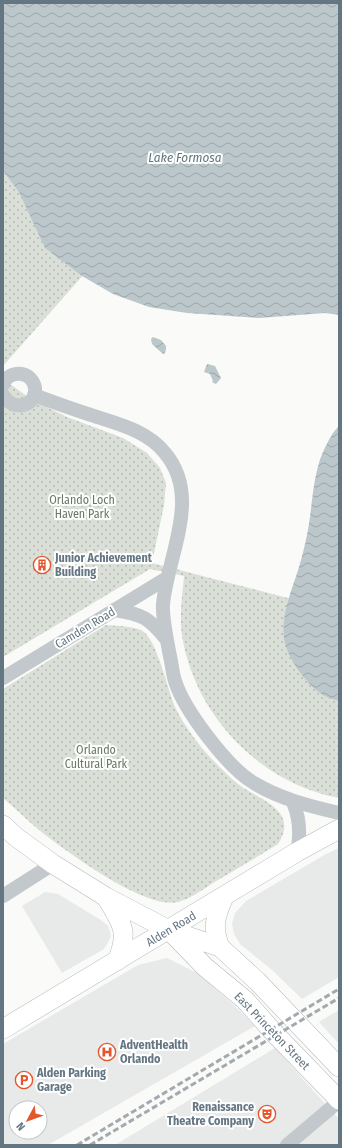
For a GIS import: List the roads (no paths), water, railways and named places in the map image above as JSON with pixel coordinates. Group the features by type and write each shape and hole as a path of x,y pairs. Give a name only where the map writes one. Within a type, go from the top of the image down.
{"main road":[{"name":"East Princeton Street","path":"3,825 16,837 53,864 106,897 169,930 220,947 258,981 339,1067"},
{"name":"Alden Road","path":"3,1029 297,852 339,829"},
{"path":"106,897 121,923 124,937 122,950 117,961"},
{"path":"220,947 216,937 215,927 217,911 224,897"},
{"name":"East Princeton Street","path":"169,930 205,967 245,1000 276,1035 339,1100"}],"street":[{"path":"3,385 8,377 21,373 28,376 33,381 35,388 34,395 27,404 16,406 6,400 3,394"},
{"path":"34,395 132,429 154,441 166,454 178,474 183,495 180,532 167,578 163,606 167,640 175,682 193,716 211,740 233,766 253,783 293,802 339,813"},
{"name":"Camden Road","path":"3,678 167,578"},
{"path":"114,610 128,612 145,618 154,624 167,640"},
{"path":"293,802 298,814 300,826 300,840 297,852"},
{"path":"3,896 53,864"},
{"path":"287,1145 339,1100"}],"water":[{"name":"Lake Formosa","path":"3,3 339,3 339,315 325,313 259,318 187,313 149,307 113,294 82,276 45,248 19,192 3,171"},
{"path":"153,337 161,340 166,346 165,353 163,354 152,344 151,339"},
{"path":"207,364 215,366 221,378 216,384 212,382 213,381 210,374 204,372"},
{"path":"339,426 339,701 322,694 303,676 288,653 283,629 288,602 299,567 309,526 319,463 330,438"}],"railway":[{"path":"77,1145 339,989"},
{"path":"90,1145 339,998"}],"place":[{"name":"Junior Achievement Building","path":"42,565"},
{"name":"AdventHealth Orlando","path":"107,1052"},
{"name":"Alden Parking Garage","path":"24,1080"},
{"name":"Renaissance Theatre Company","path":"267,1114"}],"park label":[{"name":"Orlando Loch Haven Park","path":"82,507"},
{"name":"Orlando Cultural Park","path":"96,757"}]}
